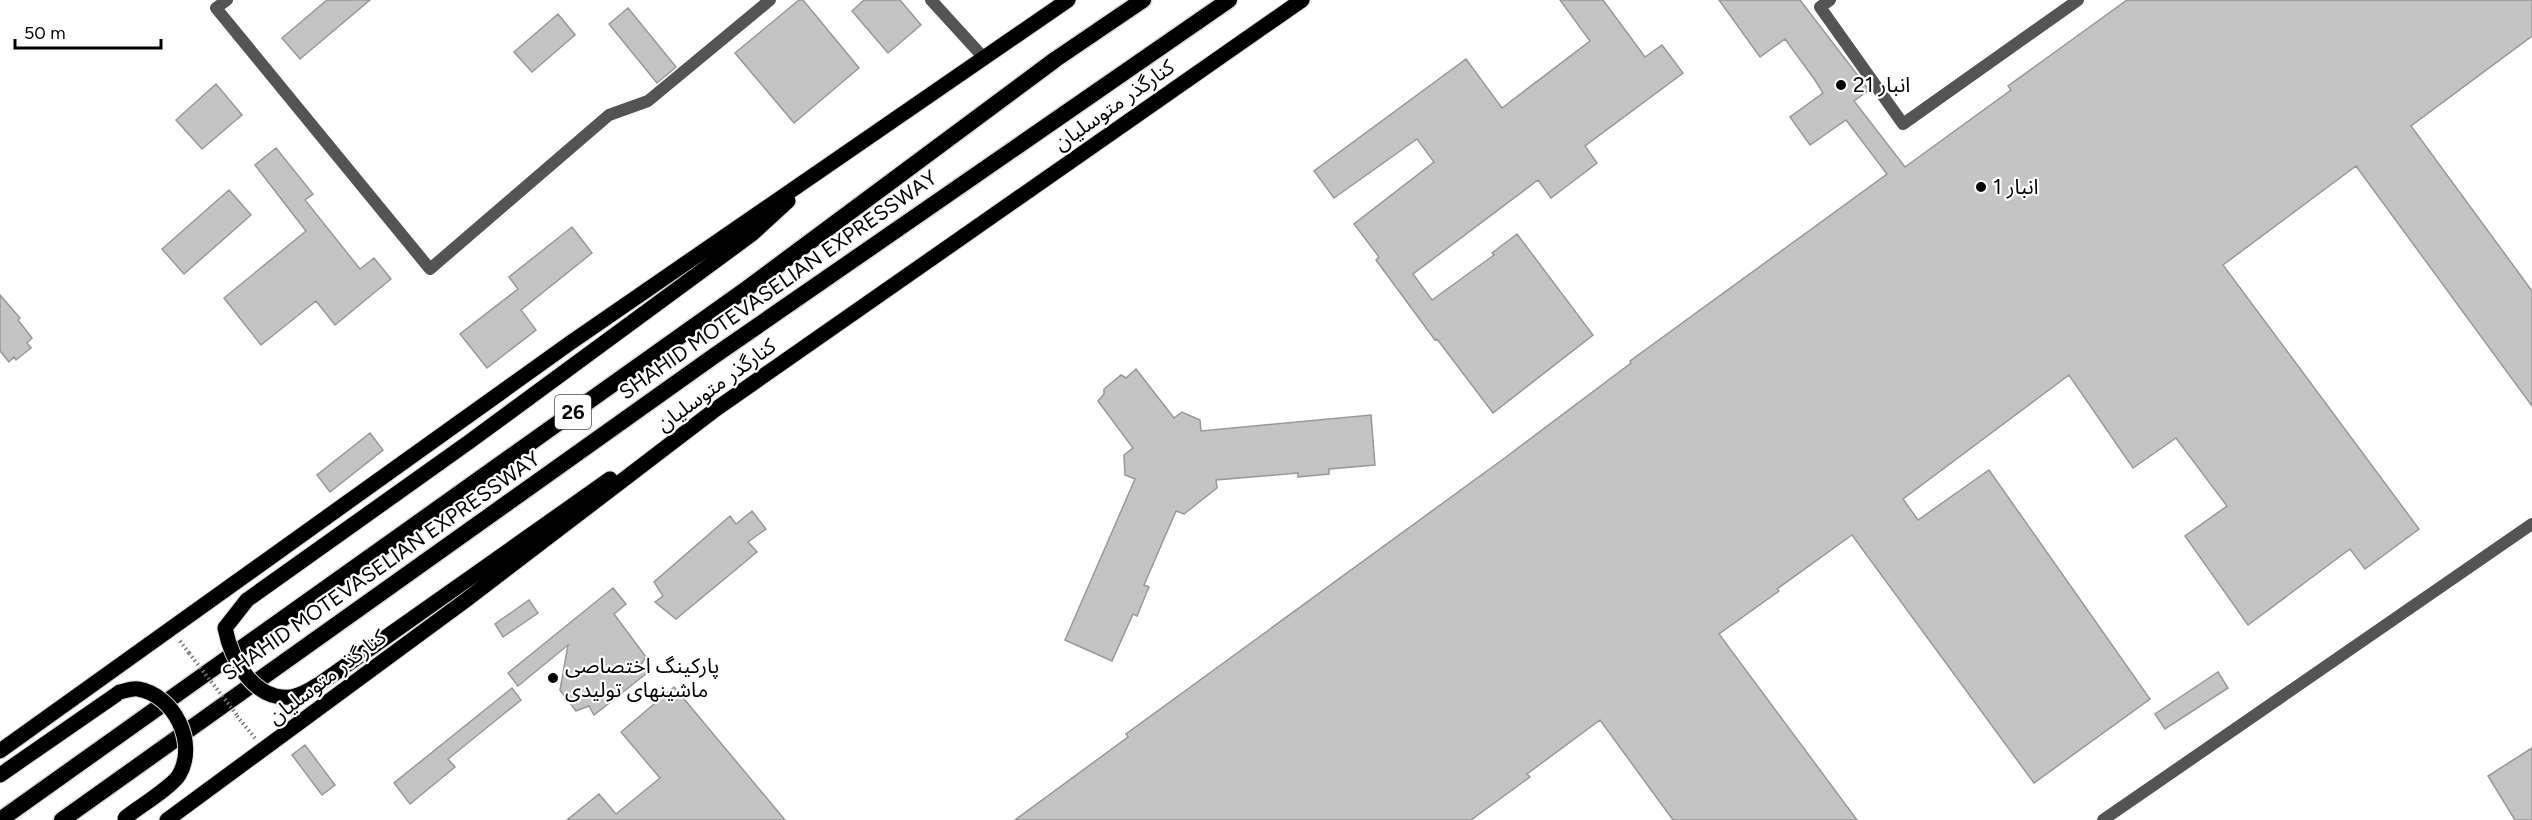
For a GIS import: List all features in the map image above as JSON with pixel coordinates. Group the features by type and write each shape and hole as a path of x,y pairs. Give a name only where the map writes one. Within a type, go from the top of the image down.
{"highway":[{"path":"1056,59 1124,0"},
{"name":"SHAHID MOTEVASELIAN EXPRESSWAY","path":"0,820 745,290 1056,59 1143,0"},
{"name":"SHAHID MOTEVASELIAN EXPRESSWAY","path":"62,820 714,356 1229,0"}],"main road":[{"path":"0,751 570,343 1068,0"},
{"name":"کنارگذر متوسلیان","path":"167,820 265,750 716,409 1302,0"},
{"path":"716,409 585,495 321,683 293,697 275,697 261,689 240,668 229,645 225,628 247,600 469,442 752,234 830,162"},
{"path":"0,775 120,692 137,688 155,697 176,713 185,743 186,758 178,777 123,819"}],"street":[{"path":"227,0 216,8 430,269 609,115 648,101 770,0"},
{"path":"931,0 984,58"},
{"path":"1830,0 1820,7 1903,124 2078,0"},
{"path":"2103,820 2532,524"}],"path":[{"path":"189,653 265,750"}],"building":[{"path":"327,0 370,0 300,59 282,38"},
{"path":"799,0 803,0 859,68 794,123 735,53"},
{"path":"864,0 900,0 921,25 888,53 852,11"},
{"path":"1560,0 1603,0 1645,57 1662,45 1683,73 1585,146 1597,163 1551,198 1538,180 1413,274 1432,300 1494,255 1492,253 1517,234 1593,335 1493,413 1376,260 1379,257 1354,224 1434,162 1417,139 1334,198 1314,171 1466,59 1502,108 1590,41"},
{"path":"1719,0 1800,0 1869,90 1854,101 1905,167 2011,90 2008,86 2127,0 2532,0 2532,36 2411,126 2532,291 2532,406 2356,166 2223,265 2419,529 2365,569 2350,549 2248,625 2185,536 2227,506 2176,438 2133,468 2069,375 1903,499 1918,520 1989,470 2150,699 2034,783 1852,535 1719,634 1857,820 1673,820 1600,720 1527,774 1530,777 1471,820 1015,820 1128,737 1126,734 1506,457 1631,363 1630,361 1887,174 1846,120 1810,145 1790,117 1823,93 1815,80 1785,39 1760,57"},
{"path":"628,8 676,67 657,83 609,24"},
{"path":"558,14 575,35 532,72 514,52"},
{"path":"216,84 242,115 202,149 176,120"},
{"path":"276,148 313,194 305,200 360,269 374,258 391,279 335,325 316,301 261,345 224,298 306,231 255,165"},
{"path":"229,190 251,215 184,274 162,249"},
{"path":"572,227 592,253 521,310 536,330 487,368 460,334 518,289 509,277"},
{"path":"0,295 20,318 18,320 32,338 27,343 31,348 16,360 14,357 9,362 0,351"},
{"path":"1136,369 1174,418 1182,412 1200,420 1201,431 1371,415 1375,465 1329,469 1329,474 1298,477 1298,473 1216,480 1217,488 1184,514 1176,511 1144,585 1149,587 1137,616 1133,614 1112,661 1065,640 1135,479 1125,475 1124,455 1133,448 1098,401 1104,394 1104,389 1121,375 1126,378"},
{"path":"370,433 383,450 330,492 317,475"},
{"path":"752,511 766,529 748,542 757,552 676,619 655,602 663,596 654,582 730,516 736,524"},
{"path":"613,588 626,604 614,614 646,657 640,666 647,673 594,715 589,706 576,711 560,690 568,645 518,686 508,673"},
{"path":"529,600 538,613 503,637 495,624"},
{"path":"2218,672 2228,688 2165,729 2155,714"},
{"path":"674,687 785,820 567,820 599,794 616,814 660,778 621,732"},
{"path":"512,688 521,700 448,759 455,767 410,804 394,783"},
{"path":"305,745 335,785 322,795 292,755"},
{"path":"2532,748 2532,820 2515,820 2488,776"}],"place":[{"name":"انبار 21","path":"1841,85"},
{"name":"انبار 1","path":"1981,187"},
{"name":"پارکینگ اختصاصی ماشینهای تولیدی","path":"553,678"}]}
